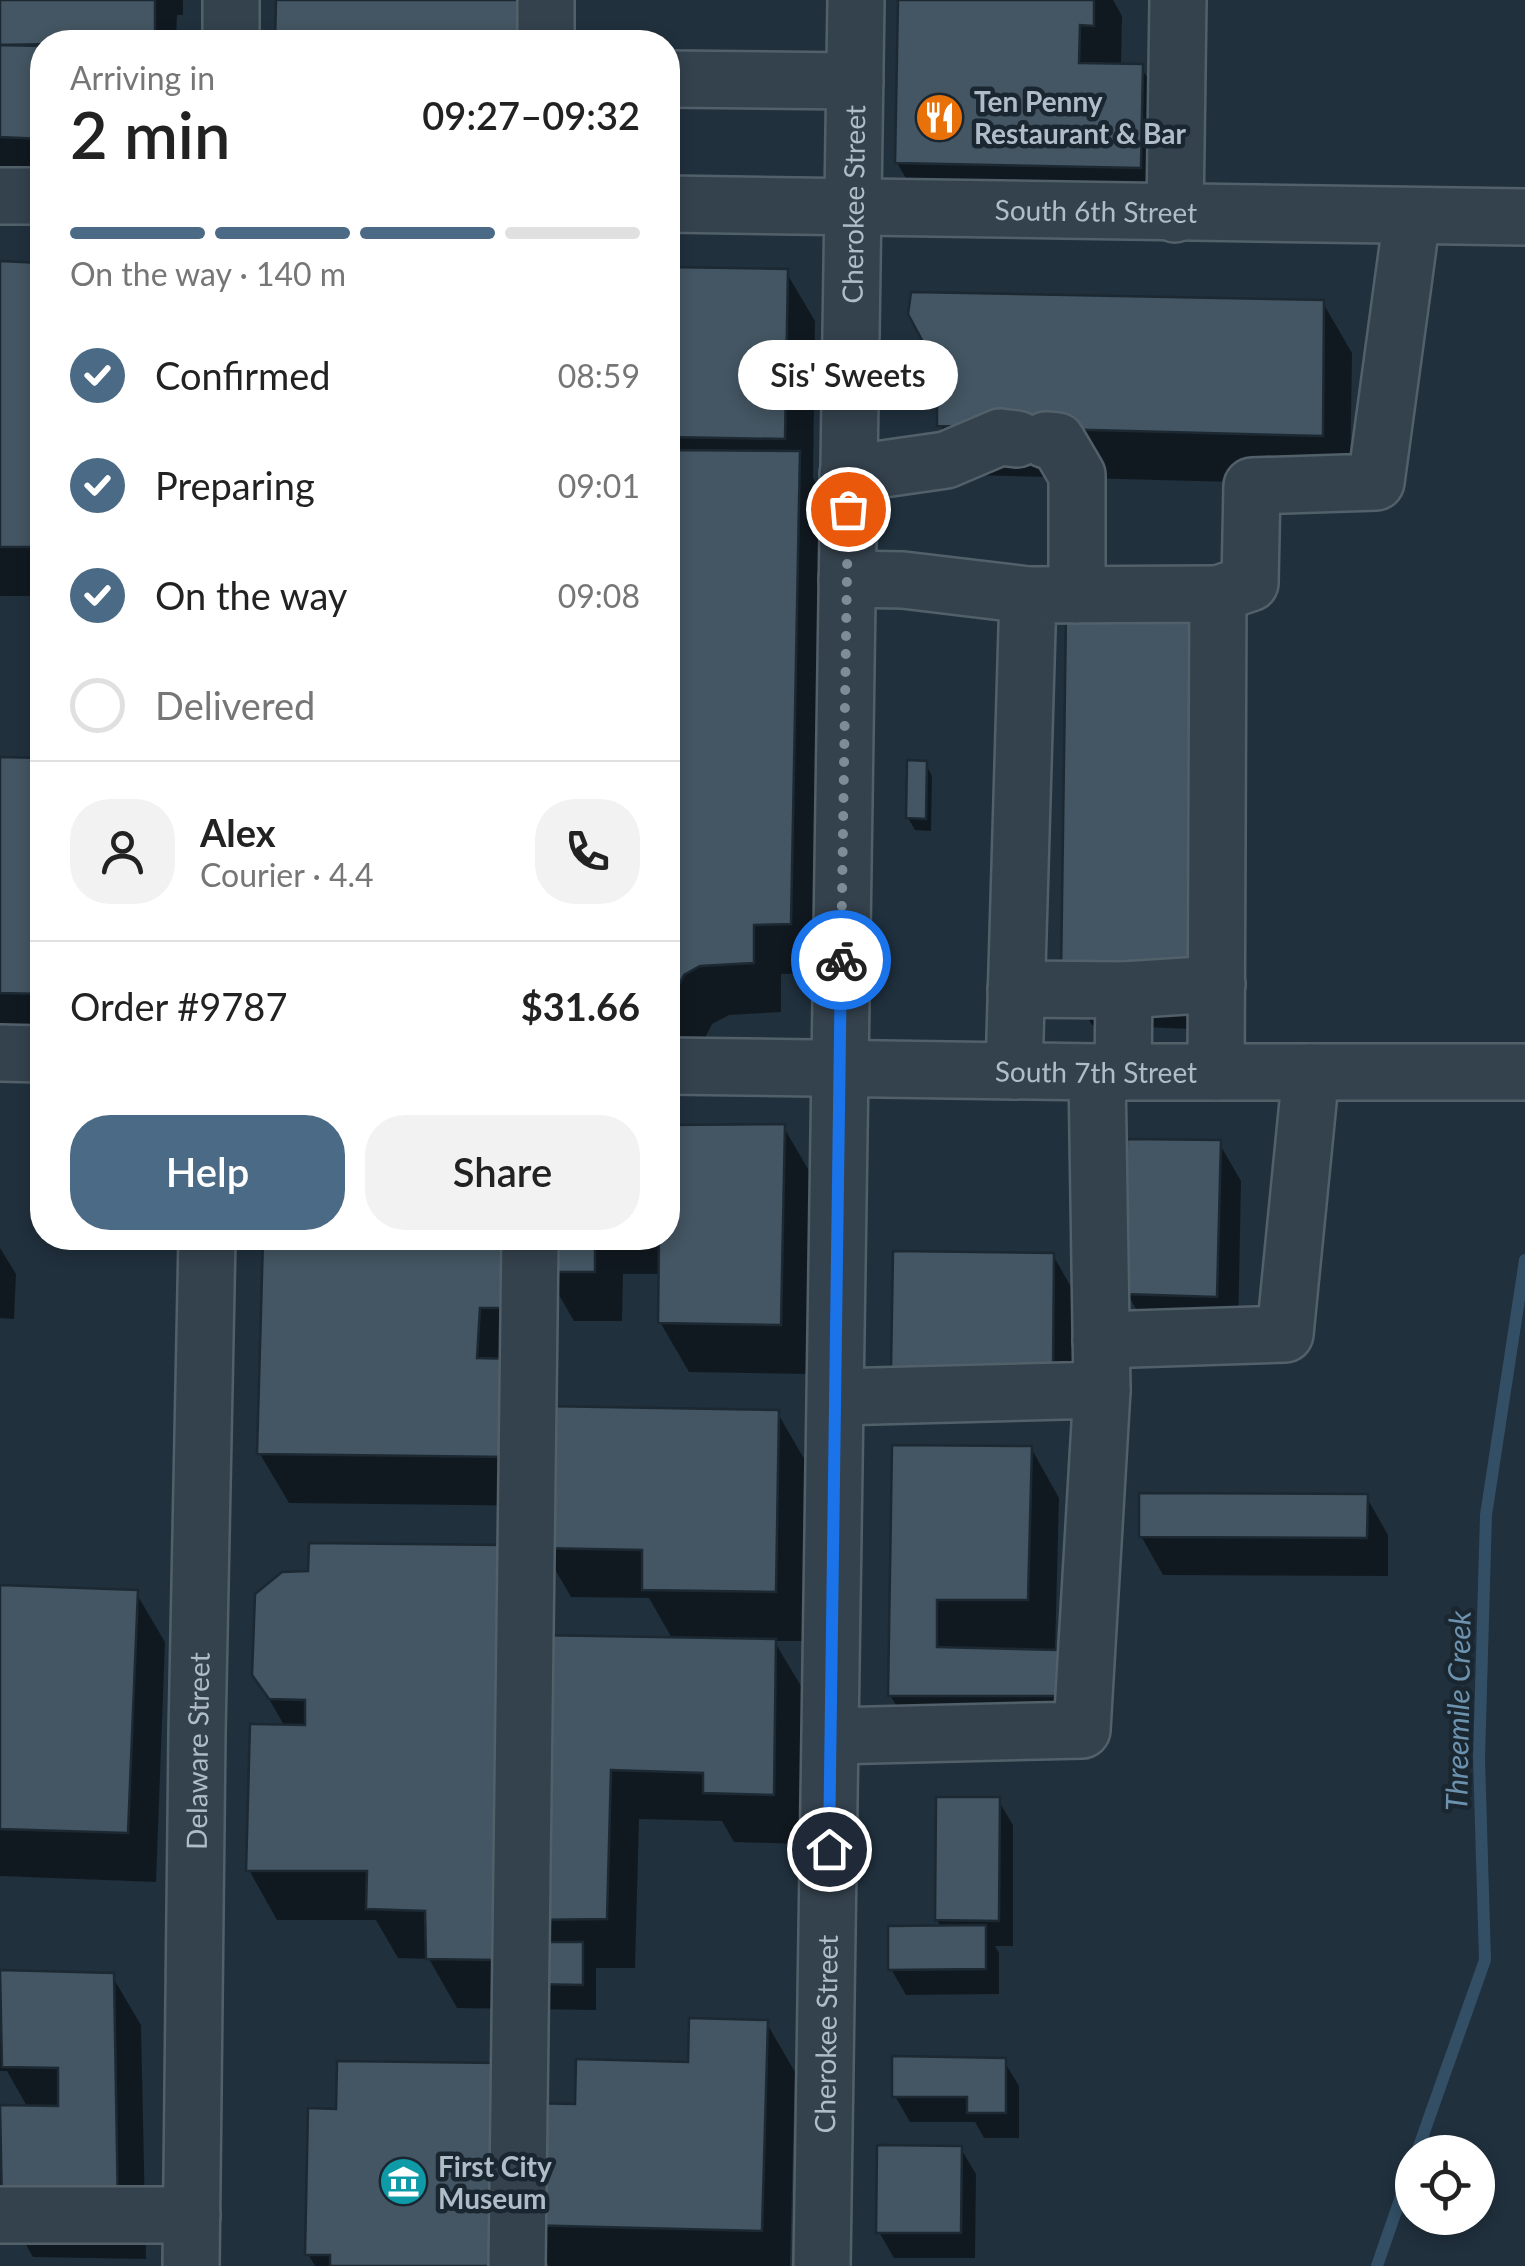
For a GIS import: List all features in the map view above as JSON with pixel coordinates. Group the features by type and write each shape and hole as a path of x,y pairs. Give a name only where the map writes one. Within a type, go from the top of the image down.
{"street":[{"path":"231,30 232,0"},
{"path":"546,0 546,30"},
{"name":"Cherokee Street","path":"822,2266 856,0"},
{"path":"1175,214 1178,0"},
{"path":"680,79 855,81"},
{"path":"0,196 30,196"},
{"name":"South 6th Street","path":"680,204 1525,217"},
{"path":"847,580 904,580 1052,595 1218,594 1250,583 1252,486 1376,482 1412,217"},
{"path":"848,474 946,460 1000,437 1057,441 1078,475 1052,595 1016,988 1014,1070"},
{"path":"1216,1072 1218,594"},
{"path":"1016,988 1124,990 1217,984"},
{"path":"831,1736 1082,1730 1102,1365 1110,1072 1124,990"},
{"path":"0,1054 30,1054"},
{"name":"South 7th Street","path":"680,1066 1525,1072"},
{"path":"836,1397 1102,1365 1285,1334 1334,1072"},
{"name":"Delaware Street","path":"192,2241 207,1250"},
{"path":"517,2266 530,1250"},
{"path":"0,2214 192,2241"}],"building":[{"path":"0,0 155,0 155,30 30,30 30,44 0,45"},
{"path":"276,0 533,0 533,30 275,30"},
{"path":"898,0 1094,0 1094,26 1080,25 1079,63 1143,64 1141,168 895,163"},
{"path":"0,45 30,46 30,138 0,137"},
{"path":"0,261 30,262 30,547 0,547"},
{"path":"680,267 788,269 785,439 680,437"},
{"path":"911,292 1324,300 1323,436 937,426 937,368 908,314"},
{"path":"680,450 800,451 791,924 754,925 754,963 700,966 684,975 680,983"},
{"path":"1066,612 1196,614 1190,981 1061,976"},
{"path":"0,757 30,758 30,994 0,993"},
{"path":"907,760 927,761 926,819 906,818"},
{"path":"785,1124 781,1325 658,1323 659,1250 680,1250 680,1125"},
{"path":"1127,1139 1221,1140 1217,1297 1124,1294"},
{"path":"263,1250 508,1250 507,1308 480,1308 477,1358 515,1359 515,1457 257,1454"},
{"path":"543,1250 595,1250 595,1272 542,1272"},
{"path":"893,1251 1054,1253 1053,1371 891,1369"},
{"path":"542,1406 779,1410 776,1592 642,1590 642,1550 539,1548"},
{"path":"892,1445 1032,1446 1028,1600 937,1600 937,1647 1060,1650 1058,1696 888,1696"},
{"path":"1139,1493 1368,1494 1367,1538 1139,1537"},
{"path":"309,1543 505,1545 496,1960 426,1959 425,1911 366,1909 367,1871 246,1871 250,1724 305,1725 305,1700 269,1699 252,1675 255,1594 282,1572 308,1571"},
{"path":"0,1585 138,1590 128,1833 0,1829"},
{"path":"533,1635 776,1639 774,1795 703,1793 703,1773 611,1770 607,1919 529,1920"},
{"path":"936,1797 1000,1797 999,1921 935,1920"},
{"path":"986,1925 986,1969 888,1970 888,1926"},
{"path":"529,1942 583,1942 583,1985 528,1984"},
{"path":"0,1970 114,1973 118,2210 2,2208 0,2105 58,2106 58,2068 2,2067"},
{"path":"689,2018 768,2020 762,2231 522,2225 525,2103 575,2104 576,2059 688,2062"},
{"path":"892,2056 1006,2058 1006,2113 967,2113 967,2097 892,2097"},
{"name":"First City Museum","path":"337,2061 500,2063 497,2266 330,2266 330,2255 305,2255 308,2108 336,2109"},
{"path":"877,2145 962,2146 961,2233 876,2233"}],"waterway":[{"name":"Threemile Creek","path":"1423,2135 1485,1960 1479,1758 1486,1515 1525,1260"},
{"name":"Threemile Creek","path":"1377,2266 1395,2214"}],"way so far":[{"path":"841,960 848,509"}],"place":[{"name":"Ten Penny Restaurant & Bar","path":"939,117"},
{"name":"Sis' Sweets","path":"848,509"},
{"name":"First City Museum","path":"403,2182"}],"route":[{"path":"829,1849 841,960"}]}
